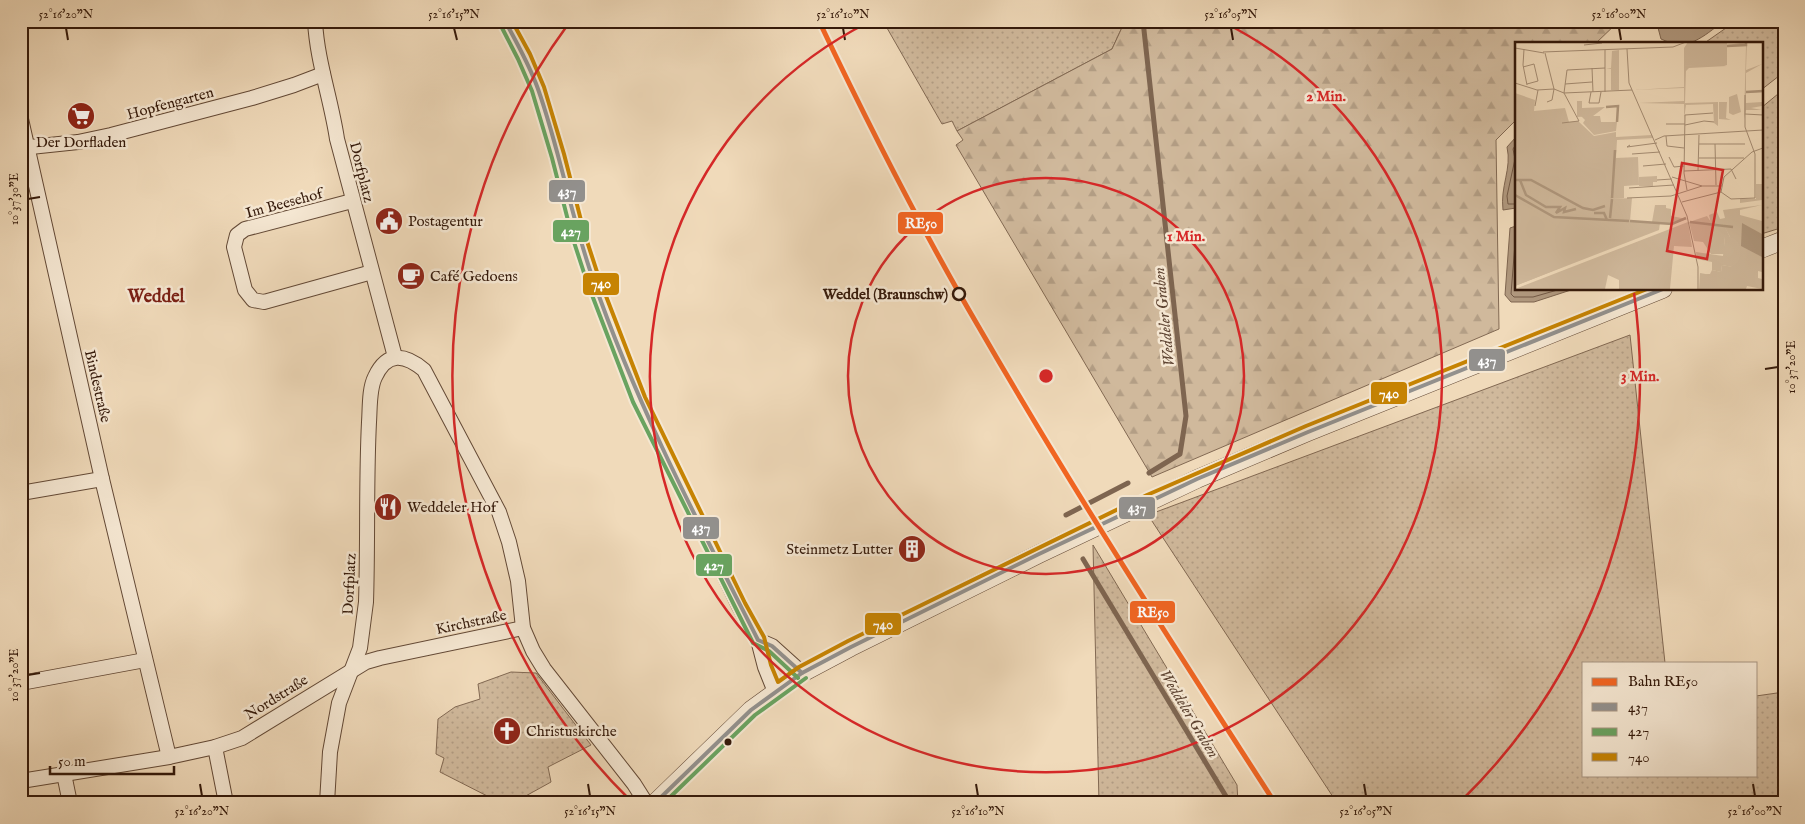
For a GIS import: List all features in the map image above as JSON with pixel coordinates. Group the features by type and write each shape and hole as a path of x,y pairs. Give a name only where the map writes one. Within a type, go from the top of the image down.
{"street":[{"name":"Dorfplatz","path":"315,21 316,44 333,112 337,139 395,357 385,362 378,371 374,378 371,394 368,441 366,602 360,648 352,670"},
{"path":"505,21 524,56 538,89 578,234 622,358 656,434 735,597 758,640 765,667 775,692"},
{"name":"Hopfengarten","path":"24,147 78,142 111,135 259,96 323,74"},
{"name":"Bindestraße","path":"21,119 24,147 169,757"},
{"name":"Im Beesehof","path":"352,201 246,229 237,235 234,247 245,290 253,300 264,302 372,272"},
{"path":"1762,249 1784,240"},
{"path":"655,803 751,710 802,673 1039,554 1197,479 1308,432 1661,290"},
{"path":"395,357 414,361 424,370 499,512 509,542 518,582 523,628"},
{"path":"21,492 102,479"},
{"name":"Kirchstraße","path":"352,670 366,662 380,658 523,628 533,651 544,669 634,784 646,803"},
{"path":"758,640 772,646 802,673"},
{"path":"21,683 145,660"},
{"path":"327,803 331,742 338,703 352,670"},
{"name":"Nordstraße","path":"21,781 169,757 215,747 242,738 352,670"},
{"path":"215,747 226,803"},
{"path":"64,774 70,803"}],"green space":[{"path":"883,21 1125,21 1112,49 957,131 952,121 942,124"},
{"path":"1125,21 1619,21 1597,42 1515,42 1515,121 1496,140 1499,329 1152,477 956,145 963,140 957,131 1112,49"},
{"path":"1736,21 1784,21 1784,72 1762,89 1762,42 1706,42"},
{"path":"1784,89 1784,227 1762,234 1762,107"},
{"path":"1630,335 1665,662 1582,662 1582,776 1758,776 1758,696 1784,692 1784,803 1337,803 1148,515"},
{"path":"1093,545 1237,785 1238,803 1099,803"},
{"path":"511,672 536,673 591,745 548,767 551,782 513,803 501,803 440,772 444,758 436,754 438,719 455,707 480,699 478,684"}],"water":[{"path":"1651,21 1724,21 1702,37 1691,42 1668,42 1661,39 1657,24"},
{"path":"1515,138 1515,208 1503,210 1503,193 1508,163 1507,147"},
{"path":"1515,226 1515,290 1571,290 1534,302 1511,302 1505,295 1510,228"}],"waterway":[{"name":"Weddeler Graben","path":"1143,21 1186,416 1180,454 1149,473"},
{"name":"Weddeler Graben","path":"1066,515 1128,483"},
{"name":"Weddeler Graben","path":"1083,559 1230,803"}],"rail line":[{"name":"RE50","path":"819,21 895,174 977,324 1086,506 1275,803"}],"transit line":[{"name":"437","path":"505,21 538,89 553,136 585,256 610,326 648,417 758,640 772,646 802,673"},
{"name":"740","path":"512,21 530,54 544,87 584,232 599,278 645,397 745,603 764,637 771,665 778,682 799,667 848,641 1147,495 1306,426 1645,290"},
{"name":"427","path":"500,24 532,91 572,236 587,282 633,402 753,643 769,651 798,678"},
{"name":"437","path":"655,803 751,710 802,673 851,647 1039,554 1197,479 1308,432 1661,290"},
{"name":"427","path":"664,803 755,715 806,678"}],"place":[{"name":"Der Dorfladen","path":"81,116"},
{"name":"Postagentur","path":"389,221"},
{"name":"Café Gedoens","path":"411,276"},
{"name":"Weddel (Braunschw)","path":"959,294"},
{"name":"Weddeler Hof","path":"388,507"},
{"name":"Steinmetz Lutter","path":"912,549"},
{"name":"Christuskirche","path":"507,731"}],"district":[{"name":"Weddel","path":"156,296"}]}
